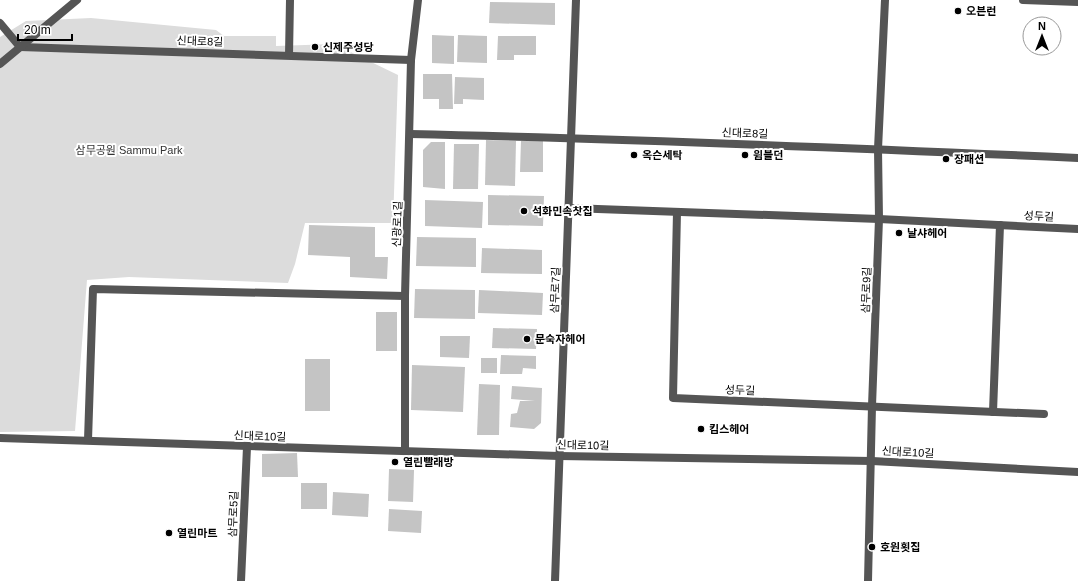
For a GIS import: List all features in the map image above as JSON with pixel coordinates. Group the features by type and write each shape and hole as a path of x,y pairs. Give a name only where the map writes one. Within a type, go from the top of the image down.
{"street":[{"path":"0,64 77,0"},
{"path":"289,55 290,0"},
{"name":"신광로1길","path":"405,450 405,296 411,60 418,0"},
{"name":"삼무로7길","path":"555,581 570,208 576,0"},
{"name":"삼무로9길","path":"868,581 872,461 872,406 879,219 878,149 885,0"},
{"path":"1023,0 1078,2"},
{"path":"0,23 20,47"},
{"name":"신대로8길","path":"20,47 411,60"},
{"name":"신대로8길","path":"410,134 572,137 1078,158"},
{"name":"성두길","path":"570,208 879,219 1078,229"},
{"name":"성두길","path":"677,212 673,398 1044,414"},
{"path":"993,412 1000,225"},
{"path":"88,440 93,289 405,296"},
{"name":"신대로10길","path":"0,438 559,456 872,461 1078,472"},
{"name":"삼무로5길","path":"241,581 247,447"}],"green space":[{"name":"삼무공원 Sammu Park","path":"91,18 216,30 224,36 276,36 276,46 334,44 398,75 393,223 305,223 295,264 288,283 129,277 87,280 75,431 0,432 0,37 26,21"}],"building":[{"path":"490,2 555,3 555,25 489,23"},
{"path":"432,35 454,36 454,64 432,63"},
{"path":"458,35 487,36 487,63 457,62"},
{"path":"498,36 536,36 536,55 514,55 514,60 497,60"},
{"path":"423,74 452,74 453,109 439,109 439,99 423,99"},
{"path":"455,77 484,78 484,100 463,99 463,104 454,104"},
{"path":"486,140 516,141 515,186 485,185"},
{"path":"521,141 543,141 543,172 520,172"},
{"path":"431,142 445,142 445,189 423,187 423,150"},
{"path":"454,144 479,144 478,189 453,189"},
{"path":"488,195 544,196 543,226 488,225"},
{"path":"425,200 483,202 482,228 425,226"},
{"path":"309,225 375,227 375,257 388,257 387,279 350,277 350,257 308,255"},
{"path":"417,237 476,238 476,267 416,266"},
{"path":"482,248 542,250 542,274 481,273"},
{"path":"415,289 475,290 475,319 414,318"},
{"path":"479,290 543,293 542,315 478,313"},
{"path":"376,312 397,312 397,351 376,351"},
{"path":"493,328 537,329 536,349 492,348"},
{"path":"440,336 470,336 469,358 440,357"},
{"path":"501,355 536,356 536,369 523,368 522,374 500,374"},
{"path":"481,358 497,358 497,373 481,373"},
{"path":"305,359 330,359 330,411 305,411"},
{"path":"412,365 465,367 463,412 411,410"},
{"path":"479,384 500,385 499,435 477,435"},
{"path":"512,386 542,388 541,423 534,429 510,427 511,414 517,413 520,401 535,401 511,399"},
{"path":"297,453 298,477 262,477 262,454"},
{"path":"389,469 414,470 413,502 388,501"},
{"path":"301,483 327,483 327,509 301,509"},
{"path":"333,492 369,494 368,517 332,515"},
{"path":"389,509 422,511 421,533 388,531"}],"place":[{"name":"오븐런","path":"958,11"},
{"name":"신제주성당","path":"315,47"},
{"name":"옥슨세탁","path":"634,155"},
{"name":"윔블던","path":"745,155"},
{"name":"장패션","path":"946,159"},
{"name":"석화민속찻집","path":"524,211"},
{"name":"날샤헤어","path":"899,233"},
{"name":"문숙자헤어","path":"527,339"},
{"name":"킴스헤어","path":"701,429"},
{"name":"열린빨래방","path":"395,462"},
{"name":"열린마트","path":"169,533"},
{"name":"호원횟집","path":"872,547"}]}
